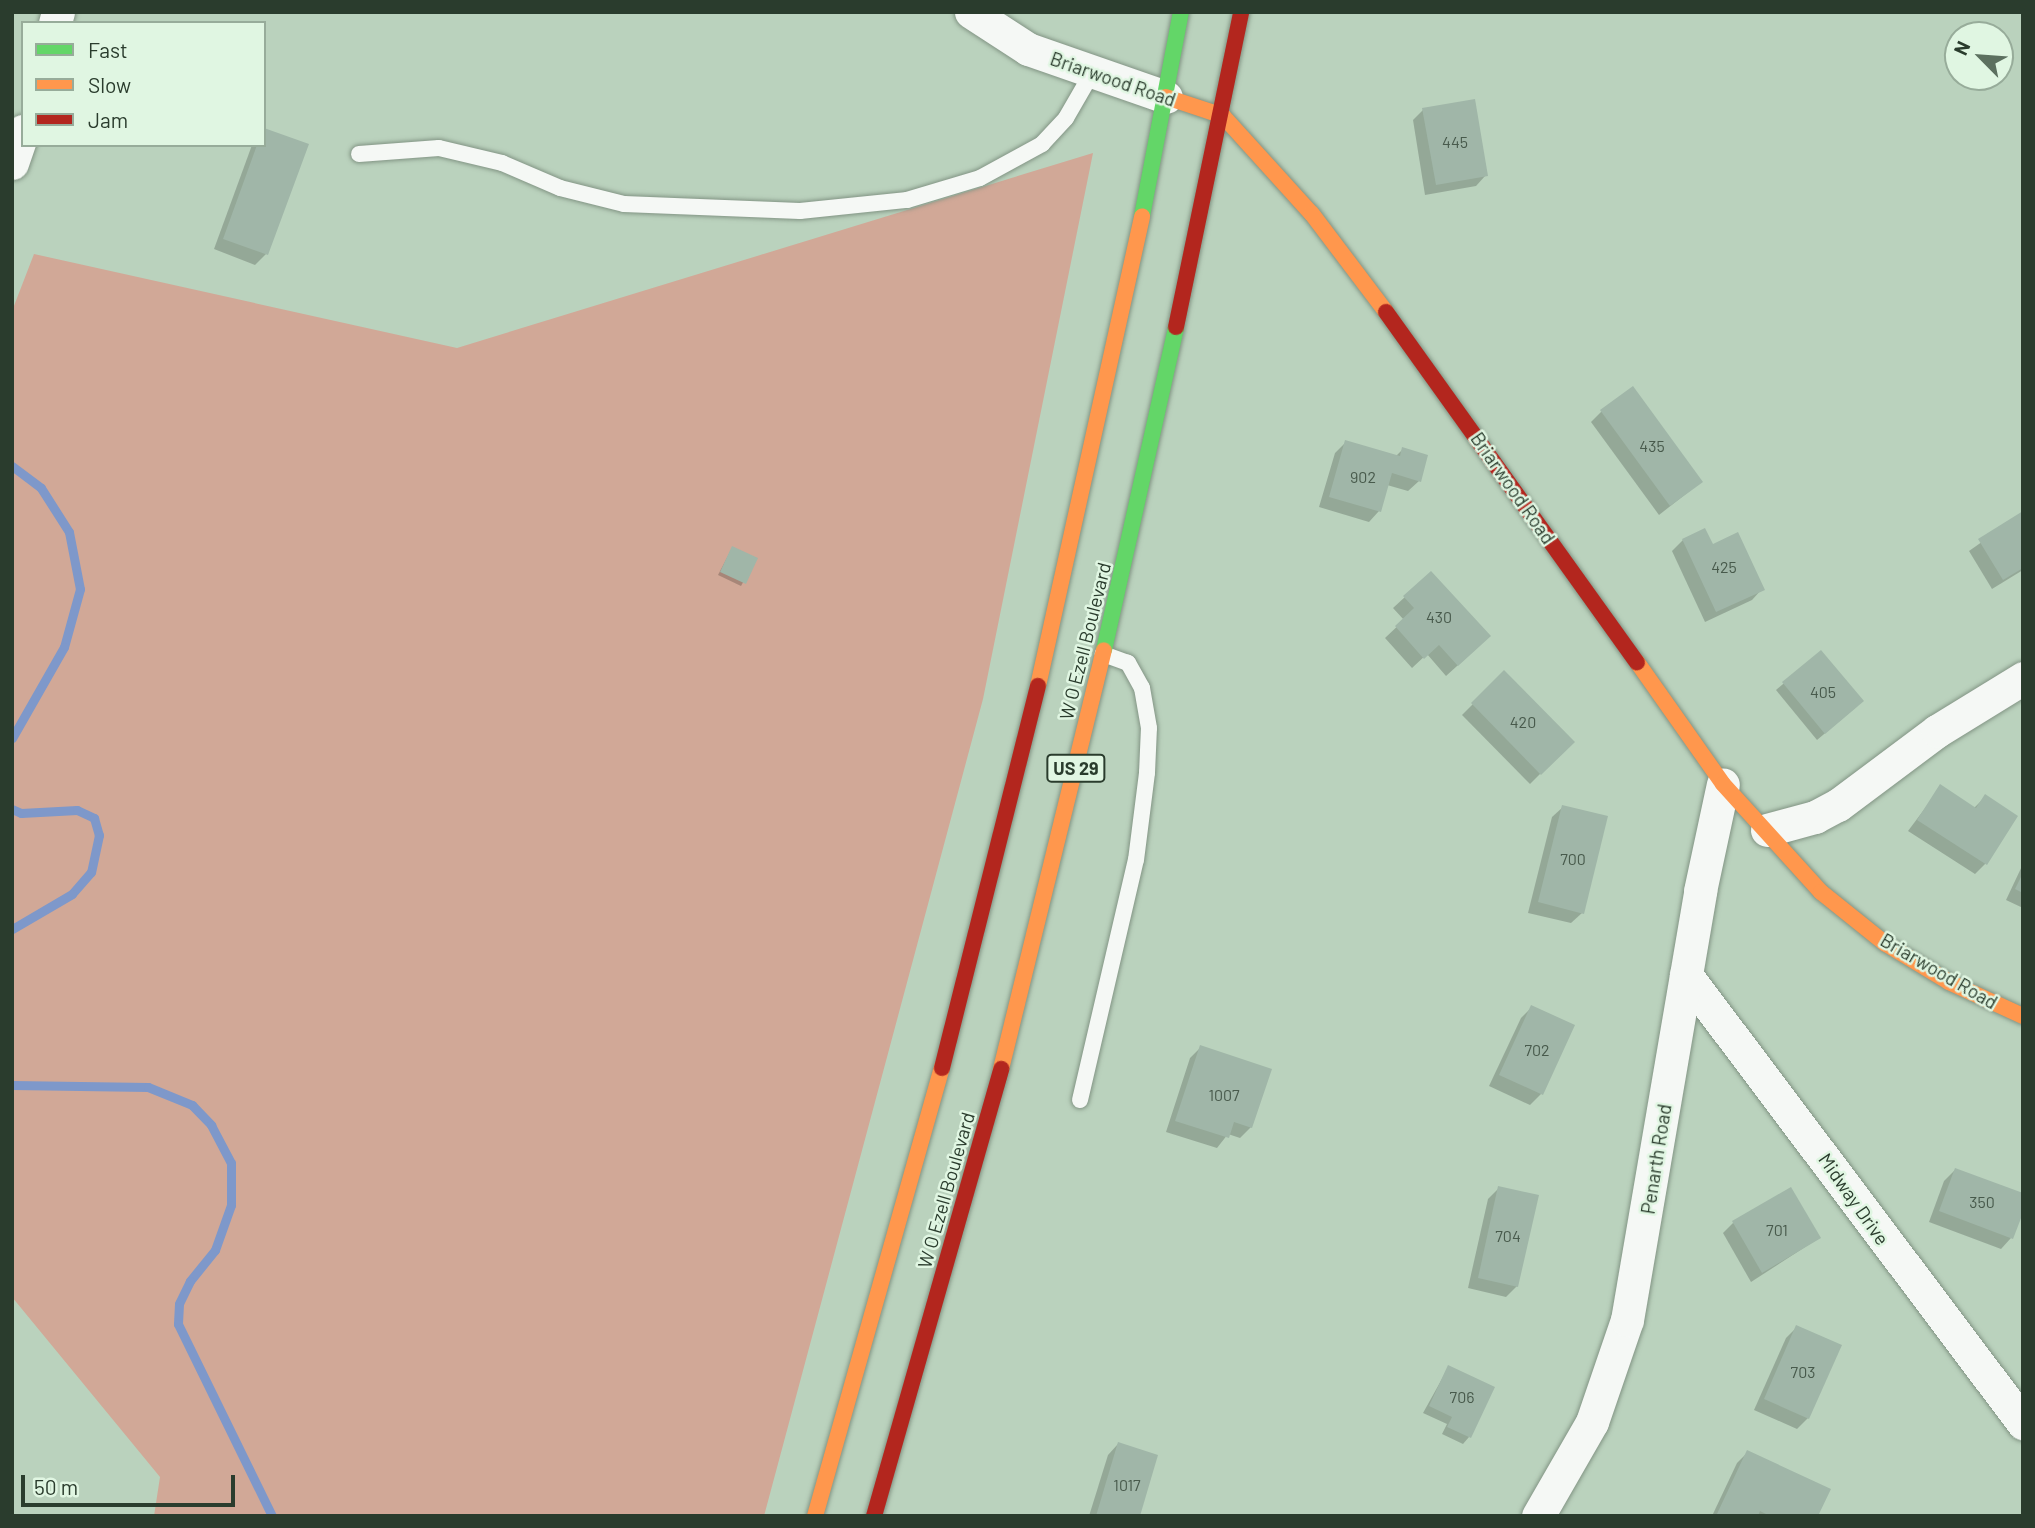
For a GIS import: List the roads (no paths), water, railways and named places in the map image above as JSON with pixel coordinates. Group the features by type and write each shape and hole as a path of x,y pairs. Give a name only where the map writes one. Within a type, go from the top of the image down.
{"main road":[{"name":"W O Ezell Boulevard","path":"815,1516 948,1050 1051,634 1117,344 1181,12"},
{"name":"W O Ezell Boulevard","path":"874,1516 979,1153 1105,646 1223,116 1241,12"},
{"name":"Briarwood Road","path":"1166,97 1223,116 1312,214 1450,397 1723,784 1821,892 1886,944 1949,982 2023,1016"},
{"path":"1051,634 1079,636 1105,646"}],"street":[{"name":"Briarwood Road","path":"971,12 1028,50 1166,97"},
{"path":"12,163 21,137"},
{"path":"1767,830 1815,817 1838,805 1937,731 2023,678"},
{"name":"Penarth Road","path":"1538,1516 1592,1422 1628,1320 1686,975 1723,784"},
{"name":"Midway Drive","path":"1686,975 2023,1423"}],"lane":[{"path":"359,154 439,148 502,163 560,188 624,204 800,211 907,200 980,178 1042,144 1066,118 1092,74"},
{"path":"1080,1100 1136,860 1147,773 1149,728 1138,679 1128,663 1105,646"}],"waterway":[{"path":"12,466 41,488 69,532 80,589 64,647 12,738"},
{"path":"12,809 21,813 77,810 94,818 99,835 91,872 72,894 12,929"},
{"path":"12,1085 148,1087 192,1105 211,1125 231,1163 231,1205 215,1250 190,1281 179,1304 178,1324 272,1516"}]}
